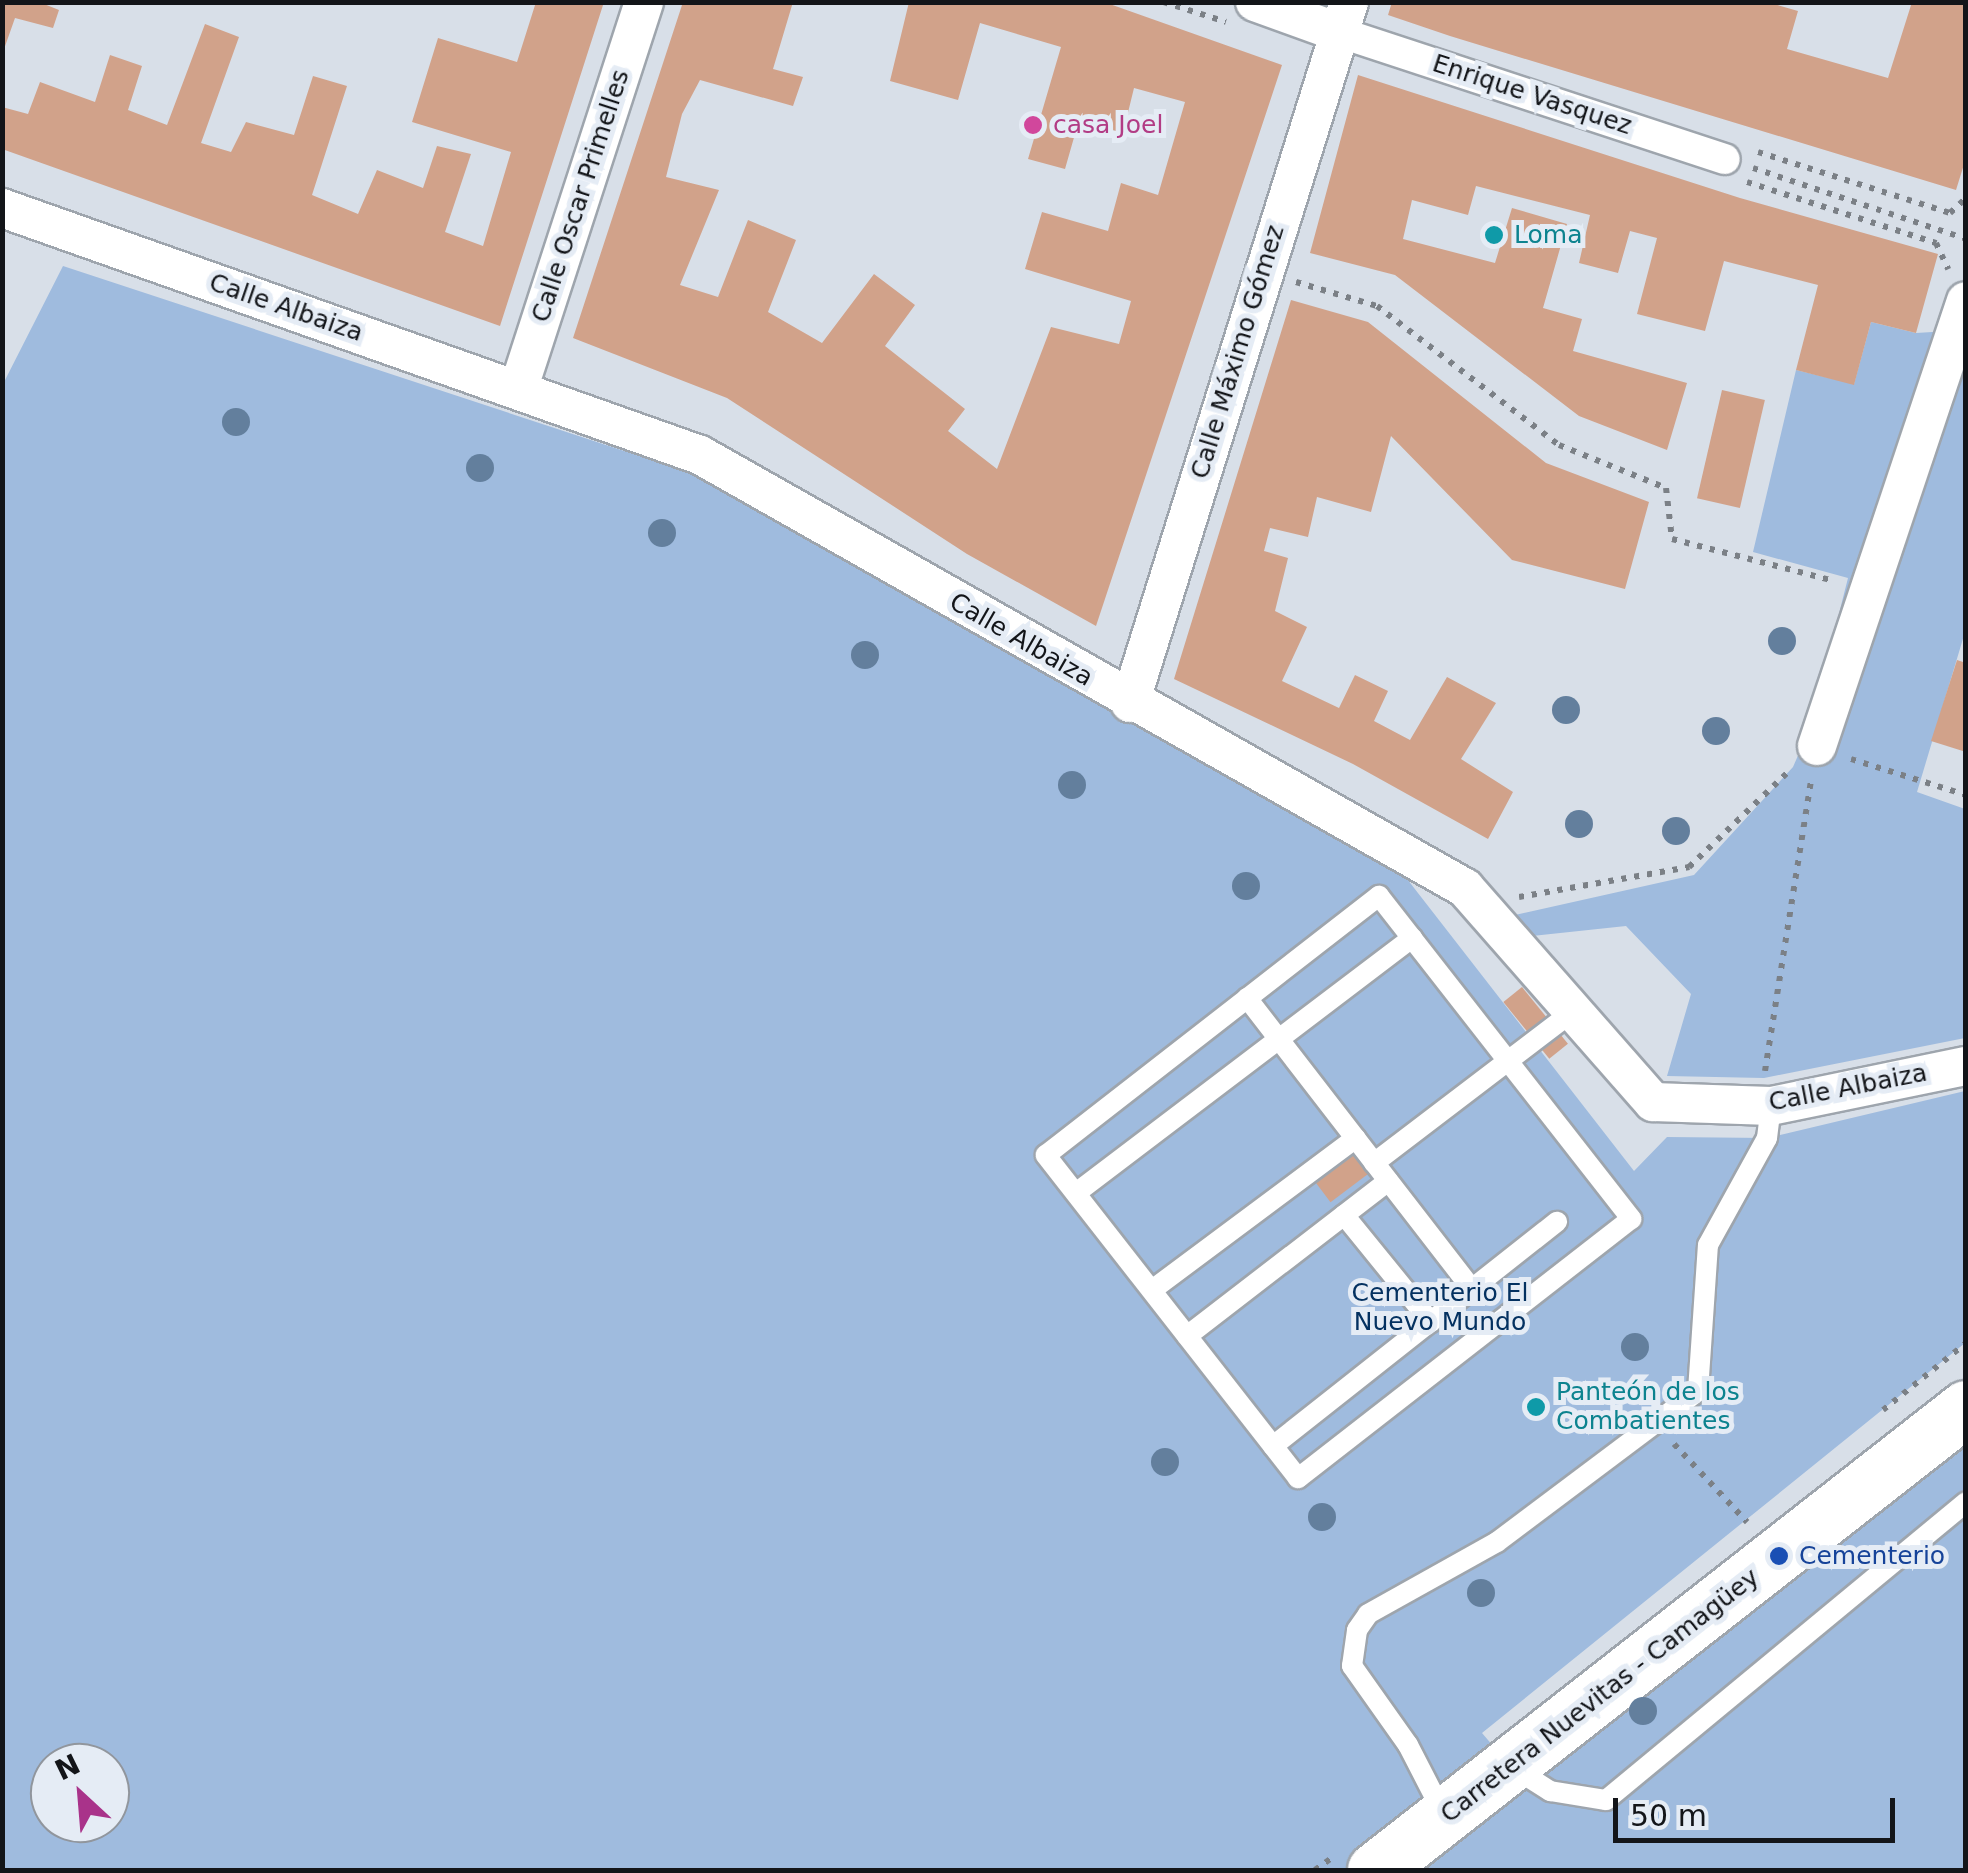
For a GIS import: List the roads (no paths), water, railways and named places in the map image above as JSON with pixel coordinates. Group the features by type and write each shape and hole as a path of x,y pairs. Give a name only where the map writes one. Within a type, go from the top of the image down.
{"highway":[{"name":"Carretera Nuevitas - Camagüey","path":"1375,1870 1512,1767 1966,1408"}],"street":[{"name":"Calle Oscar Primelles","path":"518,390 644,2"},
{"path":"1255,2 1344,17"},
{"name":"Enrique Vasquez","path":"1344,17 1727,168"},
{"name":"Calle Máximo Gómez","path":"1130,703 1344,17"},
{"name":"Calle Albaiza","path":"2,208 700,454 1130,703 1466,888 1653,1102 1770,1106 1966,1066"},
{"path":"1803,756 1864,588 1961,293"}],"lane":[{"path":"1379,896 1412,938 1631,1219 1298,1478 1046,1154 1379,896"},
{"path":"1076,1193 1412,938"},
{"path":"1247,998 1472,1290"},
{"path":"1374,1162 1572,1012"},
{"path":"1445,1817 1408,1745 1352,1666 1357,1630 1368,1614 1498,1542 1698,1391 1708,1245 1767,1138 1770,1106"},
{"path":"1152,1290 1356,1138"},
{"path":"1187,1336 1388,1181"},
{"path":"1344,1215 1431,1322"},
{"path":"1274,1446 1557,1222"},
{"path":"1512,1767 1550,1791 1606,1800 1966,1502"}],"place":[{"name":"casa Joel","path":"1033,125"},
{"name":"Loma","path":"1494,235"},
{"name":"Panteón de los Combatientes","path":"1536,1407"},
{"name":"Cementerio","path":"1779,1556"}],"park label":[{"name":"Cementerio El Nuevo Mundo","path":"1440,1308"}]}
